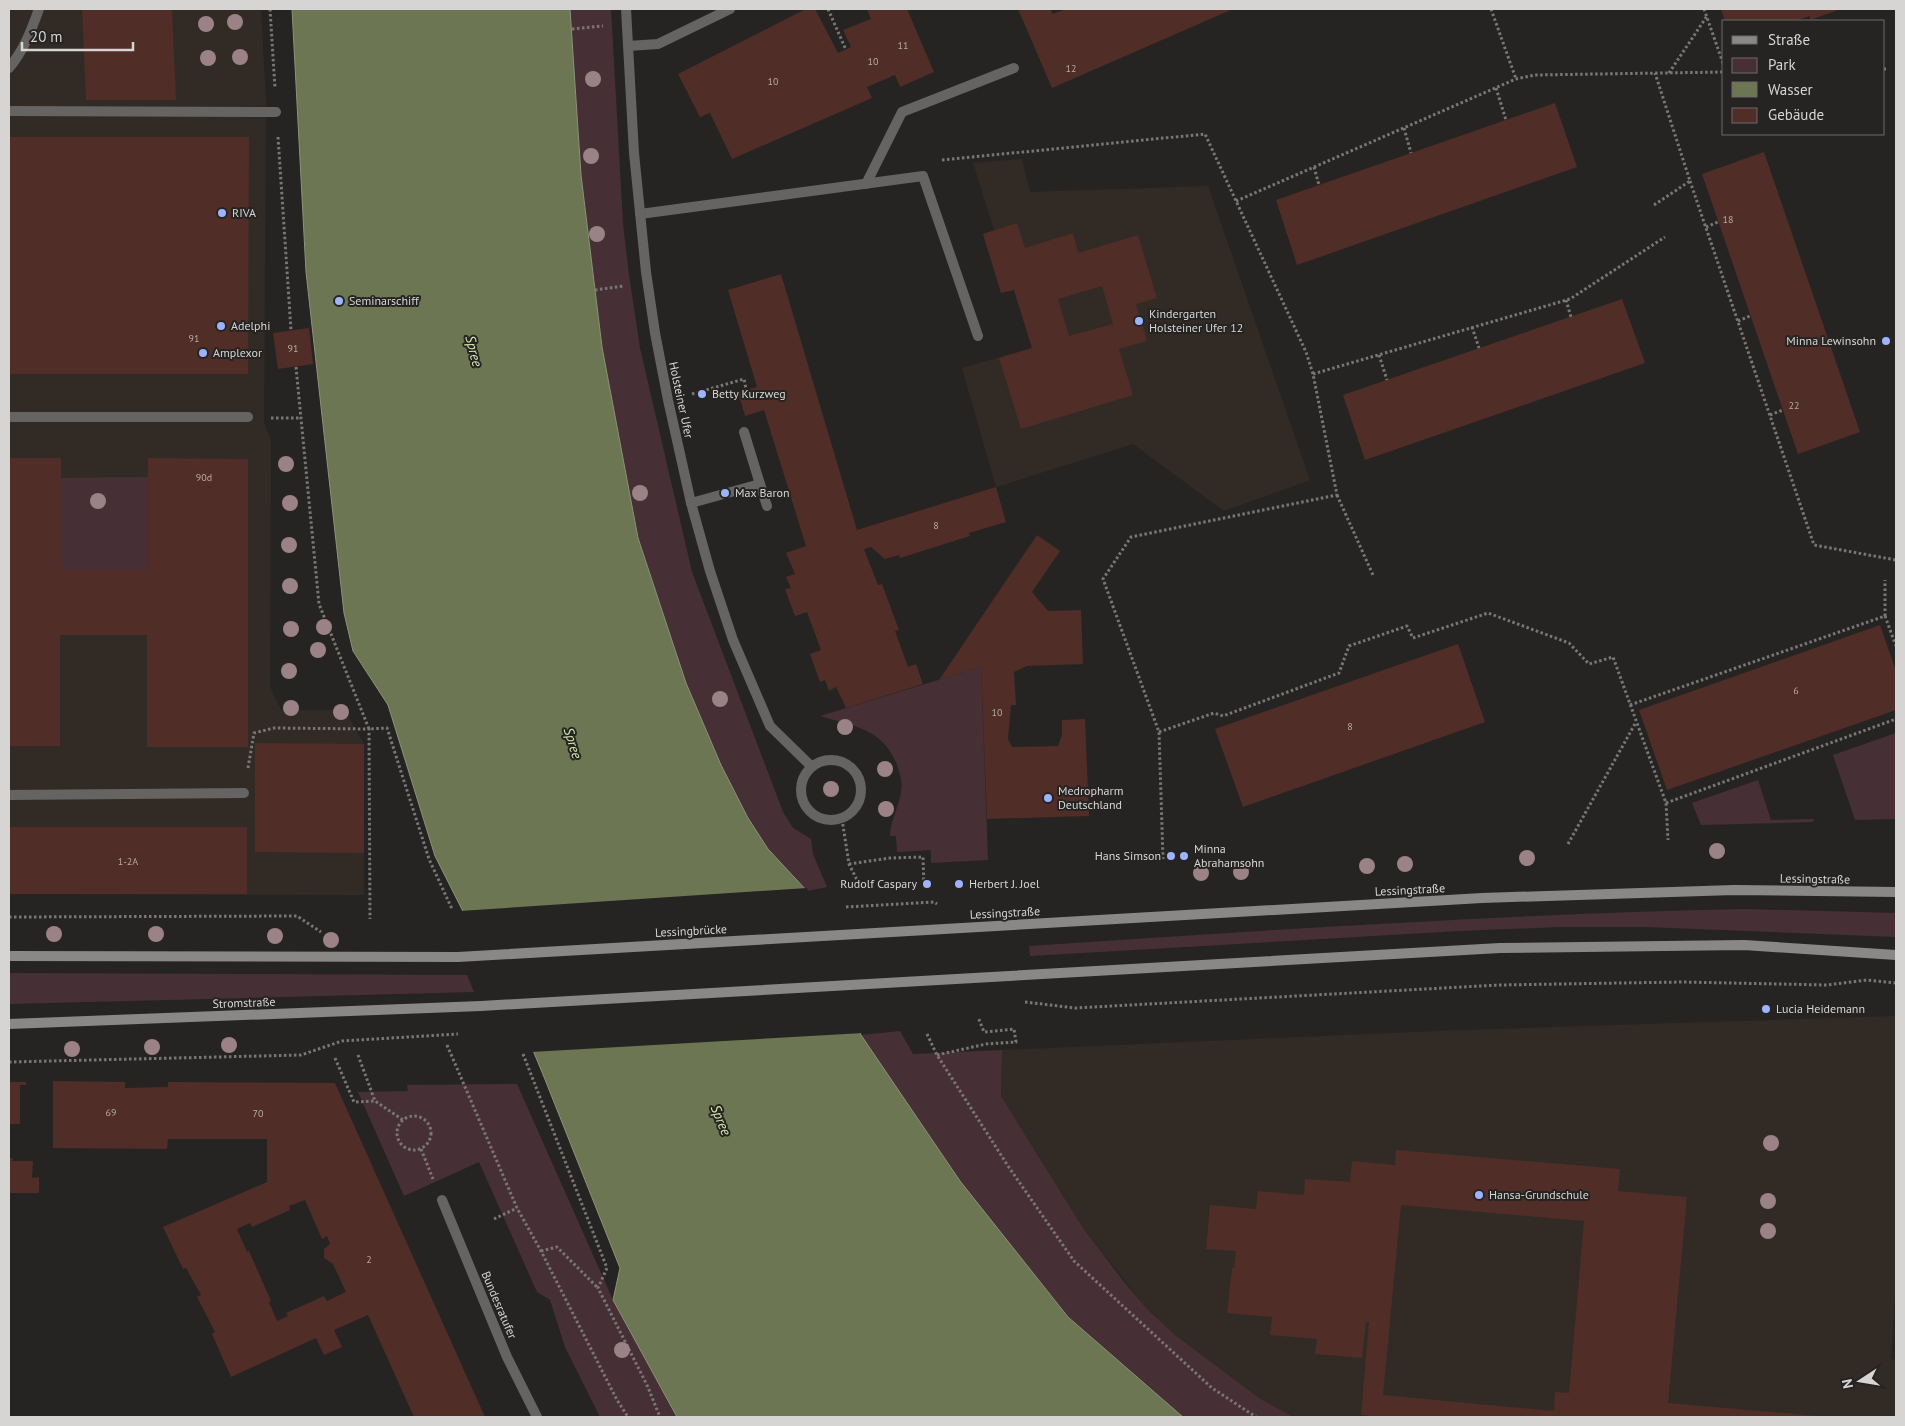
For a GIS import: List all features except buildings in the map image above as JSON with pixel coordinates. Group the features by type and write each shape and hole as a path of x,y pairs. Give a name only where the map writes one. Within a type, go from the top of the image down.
{"main road":[{"name":"Lessingstraße","path":"925,931 1482,898 1734,890 1896,892"},
{"name":"Lessingbrücke","path":"9,956 458,957 925,931"},
{"name":"Stromstraße","path":"9,1024 480,1006 1500,948 1744,945 1896,955"}],"street":[{"path":"9,68 19,56 30,34 39,9"},
{"name":"Holsteiner Ufer","path":"626,9 634,153 647,281 668,400 691,503 710,571 733,640 770,726 811,766"},
{"path":"628,46 658,44 730,9"},
{"path":"866,184 902,112 1014,68"},
{"path":"9,110 276,112"},
{"path":"640,214 923,176 978,336"},
{"path":"9,417 248,418"},
{"path":"744,432 767,506"},
{"path":"691,503 760,484"},
{"path":"823,760 836,760 848,765 857,774 862,787 860,800 853,811 842,819 834,821 818,818 806,808 800,790 802,781 811,766 823,760"},
{"path":"9,795 244,793"},
{"name":"Bundesratufer","path":"442,1200 507,1357 537,1417"}],"path":[{"path":"270,9 291,330"},
{"path":"828,9 846,50"},
{"path":"1491,9 1516,79"},
{"path":"1704,9 1722,60"},
{"path":"1669,73 1707,16"},
{"path":"572,29 602,26"},
{"path":"1236,200 1516,79 1535,75 1722,72"},
{"path":"1655,73 1814,545 1896,560"},
{"path":"1496,88 1506,120"},
{"path":"1404,128 1411,153"},
{"path":"923,176 938,161 1205,134 1306,352 1313,374 1337,494 1373,575"},
{"path":"1314,167 1319,185"},
{"path":"1654,205 1690,181"},
{"path":"1706,227 1718,222"},
{"path":"1313,374 1566,300 1665,237"},
{"path":"595,290 624,286"},
{"path":"1566,300 1571,316"},
{"path":"1738,321 1750,316"},
{"path":"1472,327 1479,348"},
{"path":"1379,355 1387,380"},
{"path":"296,367 319,604 369,729 370,919"},
{"path":"668,400 744,379 746,390"},
{"path":"1770,415 1783,410"},
{"path":"248,418 301,418"},
{"path":"1163,859 1159,732 1103,579 1131,537 1337,494"},
{"path":"1885,580 1886,616 1896,646"},
{"path":"1159,732 1214,713 1223,716 1340,673 1349,646 1407,626 1412,638 1488,613 1569,643 1589,664 1613,657 1666,803 1668,840"},
{"path":"1630,705 1886,616"},
{"path":"1666,803 1896,719"},
{"path":"1568,844 1636,722"},
{"path":"244,793 254,733 274,728 387,728 429,859 452,909"},
{"path":"842,819 850,864 857,880"},
{"path":"850,864 890,858 923,857 924,888"},
{"path":"9,917 297,916 323,933"},
{"path":"1019,1001 1075,1008 1499,984 1682,982 1827,985 1867,980 1896,983"},
{"path":"937,1055 986,1044 1016,1042 1014,1029 984,1032 978,1017"},
{"path":"9,1062 302,1055 342,1040 464,1034"},
{"path":"927,1034 937,1055 1008,1166 1074,1261 1212,1388 1256,1417"},
{"path":"447,1045 517,1208 542,1251 617,1400 628,1417"},
{"path":"524,1054 607,1268 598,1288"},
{"path":"358,1055 375,1101 403,1120"},
{"path":"335,1058 354,1102 375,1101"},
{"path":"414,1116 425,1120 429,1124 431,1136 426,1146 421,1149 410,1151 401,1145 396,1129 403,1120 414,1116"},
{"path":"421,1149 442,1200"},
{"path":"494,1218 517,1208"},
{"path":"542,1251 557,1247 598,1288 647,1385 660,1417"}],"shaded area":[{"path":"9,9 261,9 266,102 264,423 271,441 270,687 281,710 345,710 364,744 364,895 9,894"},
{"name":"Kindergarten Holsteiner Ufer 12","path":"1022,159 1030,192 1208,186 1310,480 1224,511 1133,444 996,487 962,368 1032,348 1014,290 1001,293 983,234 994,230 973,163"},
{"name":"Hansa-Grundschule","path":"1896,1016 1896,1282 1891,1359 1896,1360 1896,1417 1293,1417 1259,1398 1175,1335 1148,1310 1083,1228 1001,1096 1002,1050 1462,1030"}],"green space":[{"path":"570,9 611,9 623,224 629,275 640,348 692,572 783,812 793,828 811,839 813,854 827,887 807,891 768,849 748,818 721,765 686,683 638,538 602,347 581,175"},
{"path":"148,477 147,570 61,570 60,478"},
{"path":"981,667 988,860 931,863 931,850 897,852 896,836 890,836 891,825 900,798 902,785 898,768 891,753 884,743 866,730 820,716"},
{"path":"1896,733 1896,819 1855,820 1833,755"},
{"path":"1758,780 1771,820 1814,819 1813,822 1701,825 1692,803"},
{"path":"1746,909 1896,913 1896,937 1646,927 1559,927 1030,956 1029,946 1477,919"},
{"path":"9,973 467,975 474,992 9,1004"},
{"path":"900,1031 913,1054 1002,1050 1001,1096 1083,1228 1125,1283 1148,1310 1175,1335 1259,1398 1293,1417 1183,1417 1068,1317 960,1181 861,1035"},
{"path":"517,1084 613,1300 677,1417 600,1417 565,1347 550,1300 537,1292 479,1162 404,1196 358,1092 408,1091 407,1085"}],"water":[{"name":"Spree","path":"292,9 570,9 581,175 602,347 638,538 686,683 721,765 748,818 768,849 807,891 861,1035 960,1181 1068,1317 1183,1417 677,1417 613,1300 620,1268 544,1077 532,1048 435,856 388,705 353,651 344,613 306,272"}],"pier":[{"path":"807,888 863,1033 531,1052 460,911"}],"place":[{"name":"RIVA","path":"222,213"},
{"name":"Seminarschiff","path":"339,301"},
{"name":"Kindergarten Holsteiner Ufer 12","path":"1139,321"},
{"name":"Adelphi","path":"221,326"},
{"name":"Minna Lewinsohn","path":"1886,341"},
{"name":"Amplexor","path":"203,353"},
{"name":"Betty Kurzweg","path":"702,394"},
{"name":"Max Baron","path":"725,493"},
{"name":"Medropharm Deutschland","path":"1048,798"},
{"name":"Hans Simson","path":"1171,856"},
{"name":"Minna Abrahamsohn","path":"1184,856"},
{"name":"Rudolf Caspary","path":"927,884"},
{"name":"Herbert J. Joel","path":"959,884"},
{"name":"Lucia Heidemann","path":"1766,1009"},
{"name":"Hansa-Grundschule","path":"1479,1195"}]}
